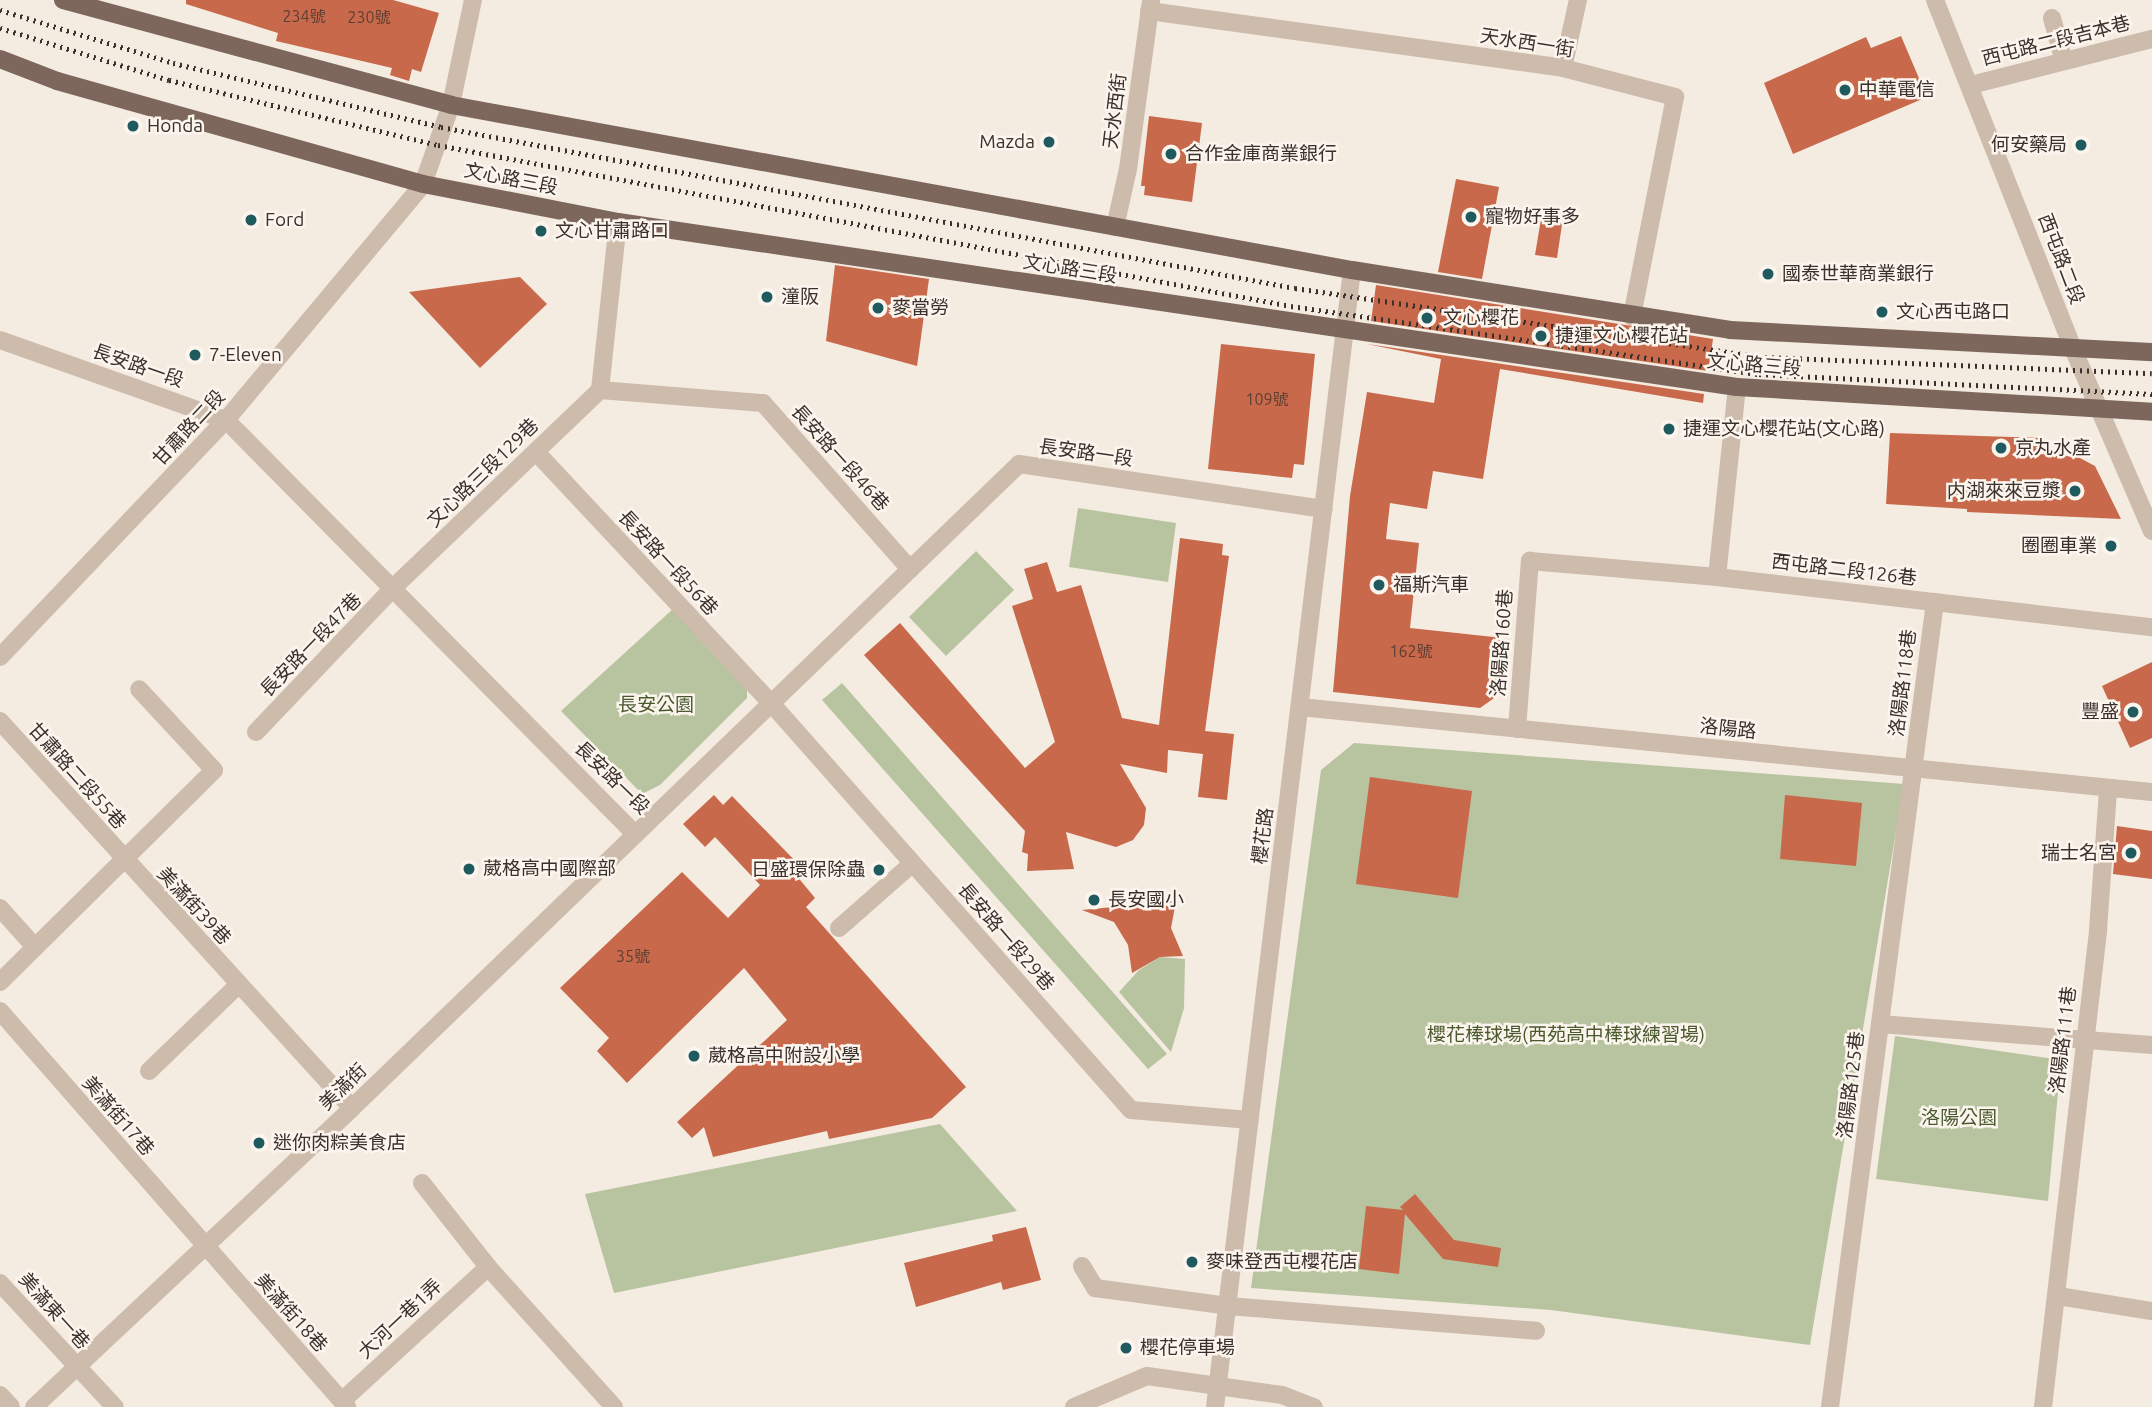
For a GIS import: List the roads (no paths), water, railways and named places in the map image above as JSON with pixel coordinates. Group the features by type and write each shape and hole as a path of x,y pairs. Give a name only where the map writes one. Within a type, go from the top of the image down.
{"main road":[{"name":"文心路三段","path":"63,0 451,105 1352,270 1632,317 1730,330 2074,351 2152,352"},
{"name":"文心路三段","path":"0,60 57,81 423,184 618,222 1345,332 1737,387 2152,411"}],"street":[{"name":"甘肅路二段","path":"0,657 226,420 423,184 451,105 473,0"},
{"path":"1563,68 1578,0"},
{"name":"西屯路二段","path":"1936,0 2074,351 2152,531"},
{"name":"天水西一街","path":"1150,6 1563,68 1675,97 1632,317"},
{"name":"天水西街","path":"1115,227 1128,169 1150,6"},
{"path":"2052,18 2063,58"},
{"name":"西屯路二段吉本巷","path":"1970,85 2063,58 2152,39"},
{"path":"600,390 618,222"},
{"name":"櫻花路","path":"1215,1407 1352,270"},
{"name":"長安路一段","path":"0,340 226,420 395,586 635,834 1019,464 1324,509"},
{"path":"1717,577 1737,387"},
{"name":"文心路三段129巷","path":"395,586 600,390"},
{"name":"長安路一段46巷","path":"600,390 763,403 910,569"},
{"name":"長安路一段56巷","path":"536,452 771,703"},
{"name":"西屯路二段126巷","path":"1530,561 1717,577 2152,627"},
{"name":"洛陽路160巷","path":"1517,729 1530,561"},
{"name":"長安路一段47巷","path":"256,732 395,586"},
{"name":"洛陽路118巷","path":"1914,769 1935,602"},
{"path":"0,982 214,770 139,689"},
{"name":"長安路一段29巷","path":"771,703 1131,1110 1250,1120"},
{"name":"洛陽路","path":"1300,707 2152,792"},
{"name":"甘肅路二段55巷","path":"0,721 123,860"},
{"name":"洛陽路125巷","path":"1830,1407 1914,769"},
{"name":"洛陽路111巷","path":"2042,1407 2058,1296 2082,1037 2098,930 2108,789"},
{"name":"美滿街","path":"34,1407 352,1108 635,834"},
{"name":"美滿街39巷","path":"123,860 352,1108"},
{"path":"839,928 913,863"},
{"path":"0,908 35,947"},
{"path":"149,1071 238,985"},
{"name":"美滿街17巷","path":"0,1011 204,1247"},
{"path":"1880,1024 2082,1037 2152,1045"},
{"path":"422,1183 488,1267 614,1407"},
{"name":"美滿街18巷","path":"204,1247 344,1404"},
{"path":"1082,1266 1095,1288 1228,1306 1536,1331"},
{"name":"大河一巷1弄","path":"344,1404 488,1267"},
{"name":"美滿東一巷","path":"0,1283 115,1407"},
{"path":"2058,1296 2152,1311"},
{"path":"1074,1407 1147,1376 1282,1395 1314,1407"},
{"path":"0,1395 11,1407"}],"railway":[{"path":"0,10 173,63 441,127 1295,288 1765,357 2152,373"},
{"path":"0,28 169,80 438,145 1291,306 1759,374 2152,394"}],"place":[{"name":"中華電信","path":"1845,90"},
{"name":"Honda","path":"133,126"},
{"name":"Mazda","path":"1049,142"},
{"name":"何安藥局","path":"2081,145"},
{"name":"合作金庫商業銀行","path":"1171,154"},
{"name":"寵物好事多","path":"1471,217"},
{"name":"Ford","path":"251,220"},
{"name":"文心甘肅路口","path":"541,231"},
{"name":"國泰世華商業銀行","path":"1768,274"},
{"name":"潼阪","path":"767,297"},
{"name":"麥當勞","path":"878,308"},
{"name":"文心西屯路口","path":"1882,312"},
{"name":"文心櫻花","path":"1427,318"},
{"name":"捷運文心櫻花站","path":"1541,336"},
{"name":"7-Eleven","path":"195,355"},
{"name":"捷運文心櫻花站(文心路)","path":"1669,429"},
{"name":"京丸水產","path":"2001,448"},
{"name":"内湖來來豆漿","path":"2075,491"},
{"name":"圈圈車業","path":"2111,546"},
{"name":"福斯汽車","path":"1379,585"},
{"name":"豐盛","path":"2133,712"},
{"name":"瑞士名宮","path":"2131,853"},
{"name":"葳格高中國際部","path":"469,869"},
{"name":"日盛環保除蟲","path":"879,870"},
{"name":"長安國小","path":"1094,900"},
{"name":"葳格高中附設小學","path":"694,1056"},
{"name":"迷你肉粽美食店","path":"259,1143"},
{"name":"麥味登西屯櫻花店","path":"1192,1262"},
{"name":"櫻花停車場","path":"1126,1348"}],"park label":[{"name":"長安公園","path":"656,705"},
{"name":"櫻花棒球場(西苑高中棒球練習場)","path":"1566,1035"},
{"name":"洛陽公園","path":"1959,1118"}]}
